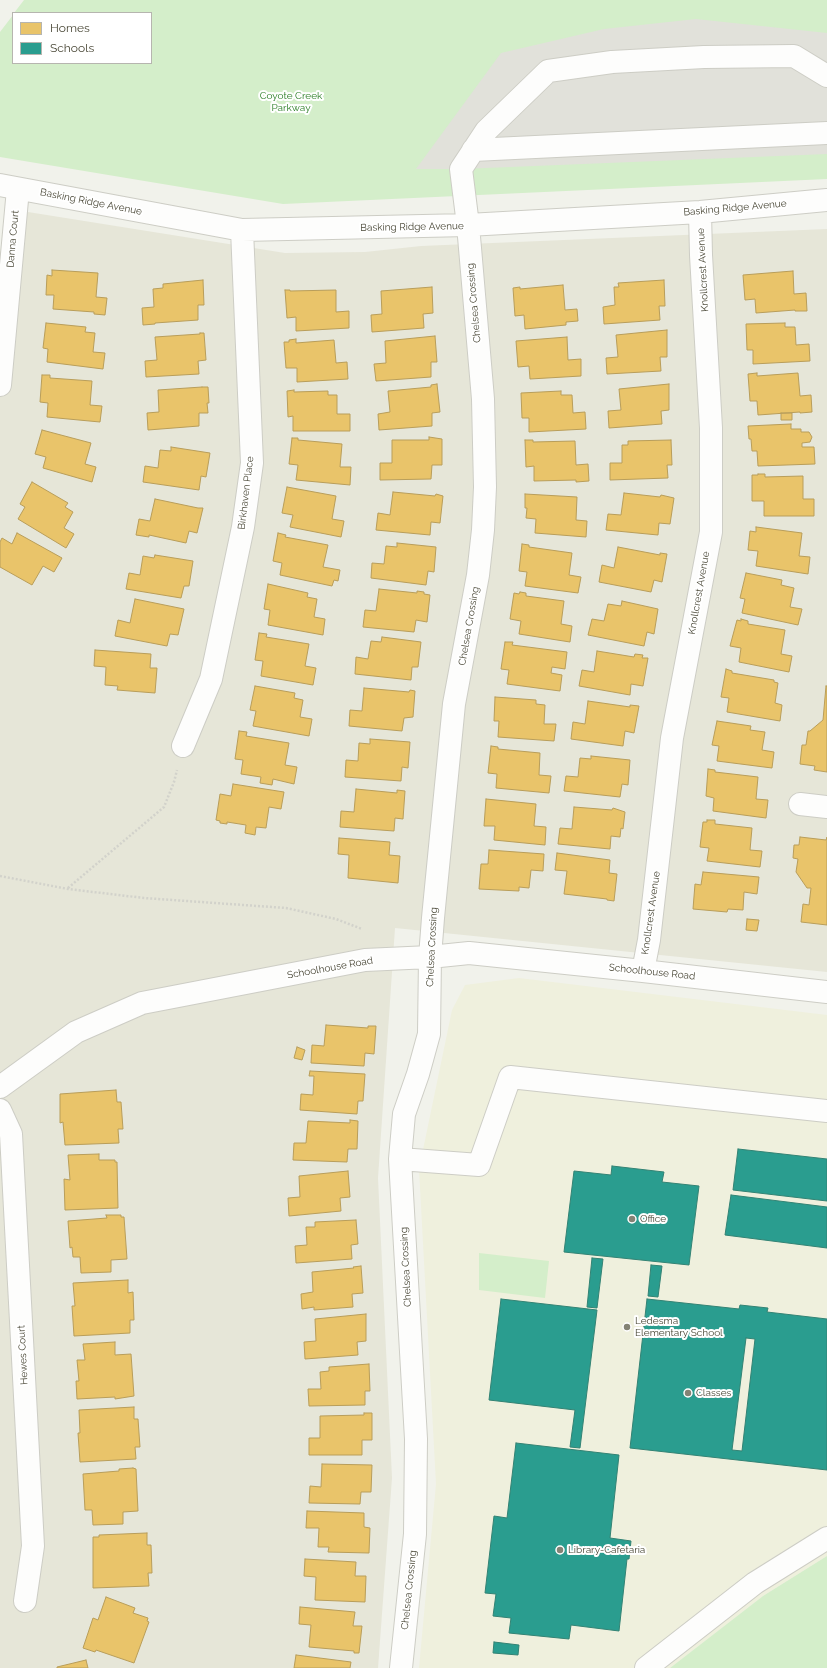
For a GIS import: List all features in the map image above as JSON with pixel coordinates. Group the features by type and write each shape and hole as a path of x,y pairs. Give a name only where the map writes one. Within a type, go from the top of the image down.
{"street":[{"name":"Chelsea Crossing","path":"401,1668 414,1534 416,1439 400,1159 404,1114 418,1074 429,1034 430,957 454,704 478,575 483,530 485,487 483,399 468,226 461,169 486,131 548,71 612,62 704,57 794,56 827,76"},
{"path":"473,150 827,133"},
{"name":"Basking Ridge Avenue","path":"9,187 242,230 468,226 700,212 827,200"},
{"name":"Danna Court","path":"0,385 9,187"},
{"name":"Knollcrest Avenue","path":"643,971 649,940 672,738 711,532 711,428 700,212"},
{"name":"Birkhaven Place","path":"183,746 211,679 242,527 252,463 244,308 242,230"},
{"path":"800,804 827,807"},
{"name":"Schoolhouse Road","path":"0,1086 76,1032 142,1003 365,960 430,957 469,953 827,992"},
{"path":"400,1159 479,1165 510,1077 827,1110"},
{"name":"Hewes Court","path":"0,1110 11,1134 33,1546 25,1602"},
{"path":"646,1668 755,1583 827,1538"}],"path":[{"path":"68,888 164,807 174,782 183,746"},
{"path":"0,876 68,888 144,898 286,908 336,919 362,930"}],"shaded area":[{"path":"696,19 827,33 827,154 461,169 416,169 501,53 604,29"},
{"path":"28,212 285,253 365,252 421,246 827,229 827,972 395,928 378,1178 392,1478 378,1668 0,1668 0,252"},
{"name":"Ledesma Elementary School","path":"519,978 827,1015 827,1556 763,1596 670,1668 419,1668 436,1484 419,1169 452,1010 465,985"}],"green space":[{"name":"Coyote Creek Parkway","path":"24,0 827,0 827,179 283,204 0,157 0,32 12,16 12,64 152,64 152,12 15,12"},
{"path":"479,1253 549,1261 545,1298 479,1290"},
{"path":"827,1556 827,1668 670,1668 763,1596"}],"building: Homes":[{"path":"52,270 98,273 96,297 107,298 105,315 94,314 94,312 53,309 54,295 46,295 47,275 52,276"},
{"path":"793,271 794,294 806,293 807,311 795,310 756,313 755,299 745,300 743,275"},
{"path":"203,280 204,305 198,305 198,320 143,325 142,308 154,307 153,289 163,288 163,284"},
{"path":"664,280 665,306 659,306 660,320 604,324 603,307 615,305 614,287 619,287 618,283"},
{"path":"563,285 565,310 577,309 578,321 566,322 566,325 525,329 524,315 515,316 513,288 520,287 520,289"},
{"path":"432,287 433,313 423,314 424,328 372,332 371,315 382,314 381,291"},
{"path":"285,290 336,290 336,312 349,311 349,328 296,331 296,317 287,318"},
{"path":"46,323 86,327 85,332 95,333 93,352 105,353 103,369 47,362 48,349 43,348"},
{"path":"785,323 785,327 795,327 796,345 809,344 810,361 753,364 753,350 747,350 746,324"},
{"path":"667,330 667,357 660,357 661,371 607,374 606,358 618,357 616,335"},
{"path":"204,333 206,360 198,361 199,374 146,377 145,361 157,360 155,337"},
{"path":"435,336 437,362 431,362 431,377 376,381 374,364 386,363 385,341"},
{"path":"567,337 568,360 581,359 581,376 530,379 529,366 518,367 516,341"},
{"path":"296,339 296,343 334,340 336,363 347,362 348,379 297,382 297,368 286,368 284,342 289,342 289,340"},
{"path":"757,373 757,376 798,373 800,396 811,395 812,412 758,415 757,401 750,401 748,374"},
{"path":"42,375 50,375 50,378 92,381 90,405 102,406 100,422 47,417 48,403 40,402"},
{"path":"437,384 440,412 432,413 432,426 379,430 378,414 390,412 388,391 431,387 431,385"},
{"path":"669,384 669,410 661,411 662,424 609,428 608,411 621,410 619,389"},
{"path":"208,387 209,403 207,403 208,413 199,413 199,426 148,430 147,413 159,412 158,390"},
{"path":"294,390 294,392 328,391 328,395 337,395 337,414 350,414 350,431 293,431 293,416 288,417 287,391"},
{"path":"561,391 561,395 572,395 573,413 585,412 586,429 529,432 529,418 522,418 521,393"},
{"path":"781,413 792,413 792,420 781,420"},
{"path":"791,424 791,429 801,429 801,432 809,432 812,437 810,442 802,443 802,447 814,447 815,464 758,466 757,451 752,451 748,426"},
{"path":"42,430 91,443 85,464 96,467 92,482 43,468 46,457 35,454"},
{"path":"429,437 442,439 442,465 432,465 431,479 380,480 380,463 392,463 392,440 429,440"},
{"path":"292,438 298,438 298,440 342,444 340,467 351,467 350,485 296,480 298,465 289,464"},
{"path":"525,440 533,440 533,442 575,441 576,465 588,464 589,481 534,481 534,466 526,467"},
{"path":"671,440 672,465 667,465 668,478 610,480 610,463 622,463 622,445 628,445 628,441"},
{"path":"171,447 210,453 206,477 201,476 199,490 143,482 145,466 158,468 160,450 171,451"},
{"path":"765,474 765,477 803,476 803,499 814,499 814,516 764,516 764,501 752,501 752,475"},
{"path":"32,482 68,503 65,507 73,512 64,528 74,534 66,548 18,519 25,507 20,504"},
{"path":"287,487 336,496 332,519 344,521 341,537 290,527 293,515 282,513"},
{"path":"393,492 435,496 436,494 443,496 440,523 431,522 430,535 376,530 378,513 390,515"},
{"path":"624,493 660,497 661,495 674,498 670,524 659,523 658,535 606,530 608,514 621,515"},
{"path":"525,494 577,497 576,520 587,521 586,537 535,533 536,519 526,518 527,508 525,508"},
{"path":"155,499 203,508 197,533 189,531 186,543 149,535 149,537 136,535 139,519 150,521"},
{"path":"756,527 802,533 799,556 810,557 808,574 756,566 758,551 748,550 750,531 756,532"},
{"path":"17,533 62,558 54,572 43,566 32,585 0,567 0,542 2,538 12,544"},
{"path":"278,533 286,535 285,537 328,545 323,567 340,570 338,581 334,580 332,586 280,575 282,563 273,561"},
{"path":"397,543 436,547 434,572 428,571 426,585 371,578 372,563 384,564 386,546 397,547"},
{"path":"522,544 529,545 529,547 572,553 569,575 581,577 578,593 525,586 527,572 519,571"},
{"path":"618,547 660,555 660,553 667,554 662,582 654,580 651,592 599,582 602,565 614,568"},
{"path":"155,555 193,561 189,586 184,586 181,598 126,589 129,573 140,575 143,556 154,558"},
{"path":"746,573 782,580 781,585 794,588 790,607 802,609 798,625 742,613 745,599 740,598"},
{"path":"268,584 308,593 307,597 317,599 314,617 325,619 323,635 268,625 270,610 264,609"},
{"path":"379,589 417,593 417,591 430,595 427,622 416,620 414,632 363,627 365,610 376,611"},
{"path":"520,592 526,593 526,596 564,601 561,624 572,626 570,642 519,634 521,621 510,619 514,593 519,594"},
{"path":"135,599 184,609 178,635 170,634 167,646 115,636 118,620 130,623"},
{"path":"622,601 658,609 654,634 647,632 644,646 588,635 592,619 604,621 608,604 621,606"},
{"path":"741,619 748,621 748,624 785,630 781,654 792,656 789,672 739,662 741,648 730,646 737,620 741,621"},
{"path":"259,633 267,634 266,637 309,644 305,666 316,668 313,685 261,676 263,661 255,660"},
{"path":"382,637 421,642 418,667 412,667 411,680 355,674 356,657 368,659 371,641 381,642"},
{"path":"505,642 513,642 512,645 567,652 565,669 552,667 551,673 562,675 560,691 507,684 509,670 501,669"},
{"path":"95,650 151,654 150,668 157,668 155,693 117,690 118,686 105,685 106,667 94,666"},
{"path":"597,651 634,657 635,654 643,655 642,658 648,658 643,686 631,684 630,695 579,686 582,670 594,672"},
{"path":"726,669 732,671 732,673 774,680 774,682 778,683 775,703 782,705 780,721 727,712 729,698 721,697"},
{"path":"255,686 295,693 294,698 303,700 300,717 312,719 309,736 253,726 256,711 250,710"},
{"path":"826,686 827,772 814,770 815,766 800,764 802,745 806,745 808,731 823,720"},
{"path":"364,688 409,692 410,690 415,691 413,717 404,718 402,731 349,726 350,710 362,711"},
{"path":"495,697 536,700 536,704 545,705 544,724 556,724 554,741 498,737 499,721 494,721"},
{"path":"588,701 630,707 630,705 639,706 634,733 625,731 623,746 571,739 573,722 585,724"},
{"path":"717,721 751,726 750,730 765,732 762,750 774,752 772,768 717,761 719,746 712,745"},
{"path":"239,731 247,732 246,736 289,743 285,765 297,767 294,784 273,779 272,785 260,783 261,777 241,774 243,760 235,759"},
{"path":"370,739 410,742 408,768 402,767 401,781 345,777 346,760 358,761 359,743 370,744"},
{"path":"491,746 498,747 498,749 540,753 539,775 551,776 549,793 496,788 497,774 488,773"},
{"path":"591,756 630,760 628,785 622,784 620,797 564,791 566,776 578,777 580,758 591,759"},
{"path":"708,769 715,770 715,772 758,777 756,799 768,800 766,818 713,811 714,798 706,796"},
{"path":"233,784 284,792 281,809 269,807 266,828 256,827 255,835 245,833 246,825 227,822 227,824 220,823 220,821 216,820 220,794 231,796"},
{"path":"356,789 397,793 397,790 405,791 403,819 395,818 394,831 340,827 341,811 354,812"},
{"path":"486,799 536,804 534,826 546,827 545,845 494,840 495,826 484,826"},
{"path":"574,807 612,810 613,808 625,812 623,829 621,828 620,837 611,836 610,849 558,844 560,828 572,829"},
{"path":"707,820 715,820 715,824 752,828 750,850 762,851 760,867 707,861 709,848 700,847 703,822 707,822"},
{"path":"800,837 826,840 827,837 827,925 801,922 803,904 809,905 811,888 807,888 796,872 798,859 793,858 794,845 799,845"},
{"path":"339,838 390,842 389,855 400,856 398,883 348,878 349,855 338,854"},
{"path":"489,850 544,854 543,871 531,870 529,888 519,887 519,891 479,889 481,864 488,864"},
{"path":"557,853 610,860 609,873 617,874 614,901 564,894 567,871 555,870"},
{"path":"703,872 759,877 757,894 744,892 743,910 728,909 727,912 693,909 695,884 701,885"},
{"path":"747,919 759,920 757,931 746,930"},
{"path":"326,1025 368,1028 368,1026 376,1026 374,1054 365,1053 364,1066 311,1063 312,1045 324,1046"},
{"path":"297,1047 305,1050 302,1060 294,1058"},
{"path":"310,1071 365,1074 363,1101 358,1101 357,1114 300,1110 301,1094 313,1095 314,1076 309,1076"},
{"path":"116,1090 117,1102 121,1102 123,1129 118,1129 119,1143 65,1145 63,1122 60,1123 60,1094"},
{"path":"350,1120 358,1121 357,1149 348,1149 347,1162 293,1160 294,1143 306,1143 308,1121 350,1123"},
{"path":"99,1154 99,1160 115,1160 115,1162 117,1162 118,1208 65,1210 64,1179 70,1180 68,1155"},
{"path":"348,1171 350,1197 340,1198 341,1211 289,1216 288,1198 300,1197 299,1176"},
{"path":"106,1215 121,1215 121,1217 124,1217 127,1259 111,1260 111,1272 81,1273 80,1257 73,1257 72,1247 70,1248 68,1221 107,1218"},
{"path":"356,1220 358,1244 351,1245 352,1259 296,1263 295,1246 307,1245 306,1227 315,1227 315,1222"},
{"path":"361,1266 363,1293 352,1294 353,1307 314,1310 314,1307 302,1309 301,1294 313,1292 312,1272"},
{"path":"128,1280 128,1293 133,1292 134,1320 130,1320 130,1333 74,1336 72,1306 75,1306 73,1283"},
{"path":"366,1314 366,1341 357,1342 358,1355 305,1359 304,1342 316,1341 315,1319"},
{"path":"115,1342 115,1355 131,1354 134,1396 115,1399 115,1397 77,1399 76,1381 79,1381 77,1360 85,1360 83,1344"},
{"path":"369,1364 370,1391 365,1391 365,1405 309,1406 308,1389 321,1389 320,1372 329,1371 329,1367"},
{"path":"134,1407 134,1419 138,1419 140,1447 135,1447 136,1459 80,1462 78,1433 80,1433 79,1410"},
{"path":"364,1413 372,1413 372,1440 362,1440 362,1455 309,1455 309,1438 320,1438 320,1416 364,1415"},
{"path":"322,1464 372,1465 371,1492 361,1492 360,1504 309,1503 310,1486 321,1487"},
{"path":"119,1469 136,1469 138,1511 123,1512 123,1524 93,1525 92,1510 85,1510 83,1474 119,1471"},
{"path":"307,1511 364,1513 364,1527 370,1528 369,1553 328,1552 329,1547 318,1547 319,1528 306,1528"},
{"path":"147,1533 147,1545 151,1545 152,1573 148,1573 149,1586 93,1588 93,1537 99,1537 99,1535"},
{"path":"305,1559 356,1562 355,1576 366,1576 365,1602 315,1600 316,1577 304,1576"},
{"path":"106,1597 135,1608 133,1613 148,1618 147,1621 149,1622 134,1663 96,1650 95,1652 83,1648 93,1618 98,1620"},
{"path":"300,1607 355,1612 353,1626 362,1626 359,1653 354,1653 354,1651 309,1647 311,1625 299,1624"},
{"path":"296,1655 351,1662 350,1668 294,1668"},
{"path":"86,1660 88,1668 57,1668 57,1667"}],"building: Schools":[{"path":"738,1149 827,1159 827,1201 733,1190"},
{"name":"Office","path":"612,1166 664,1172 662,1182 699,1186 689,1265 564,1252 574,1171 611,1175"},
{"path":"731,1195 827,1207 827,1248 725,1235"},
{"path":"592,1258 603,1259 597,1308 587,1307"},
{"path":"651,1265 662,1266 658,1297 648,1296"},
{"path":"501,1299 597,1310 580,1448 570,1447 575,1410 489,1400"},
{"name":"Classes","path":"647,1299 739,1309 740,1305 768,1308 767,1312 827,1319 827,1470 630,1448","holes":["746,1338 755,1339 742,1451 732,1450"]},
{"name":"Library-Cafetaria","path":"516,1443 619,1455 610,1538 631,1541 629,1559 627,1559 619,1631 571,1625 569,1639 509,1633 511,1618 493,1616 496,1594 485,1593 494,1516 507,1518"},
{"path":"494,1642 519,1645 518,1655 493,1653"}],"place":[{"name":"Office","path":"632,1219"},
{"name":"Ledesma Elementary School","path":"627,1327"},
{"name":"Classes","path":"688,1393"},
{"name":"Library-Cafetaria","path":"560,1550"}]}
